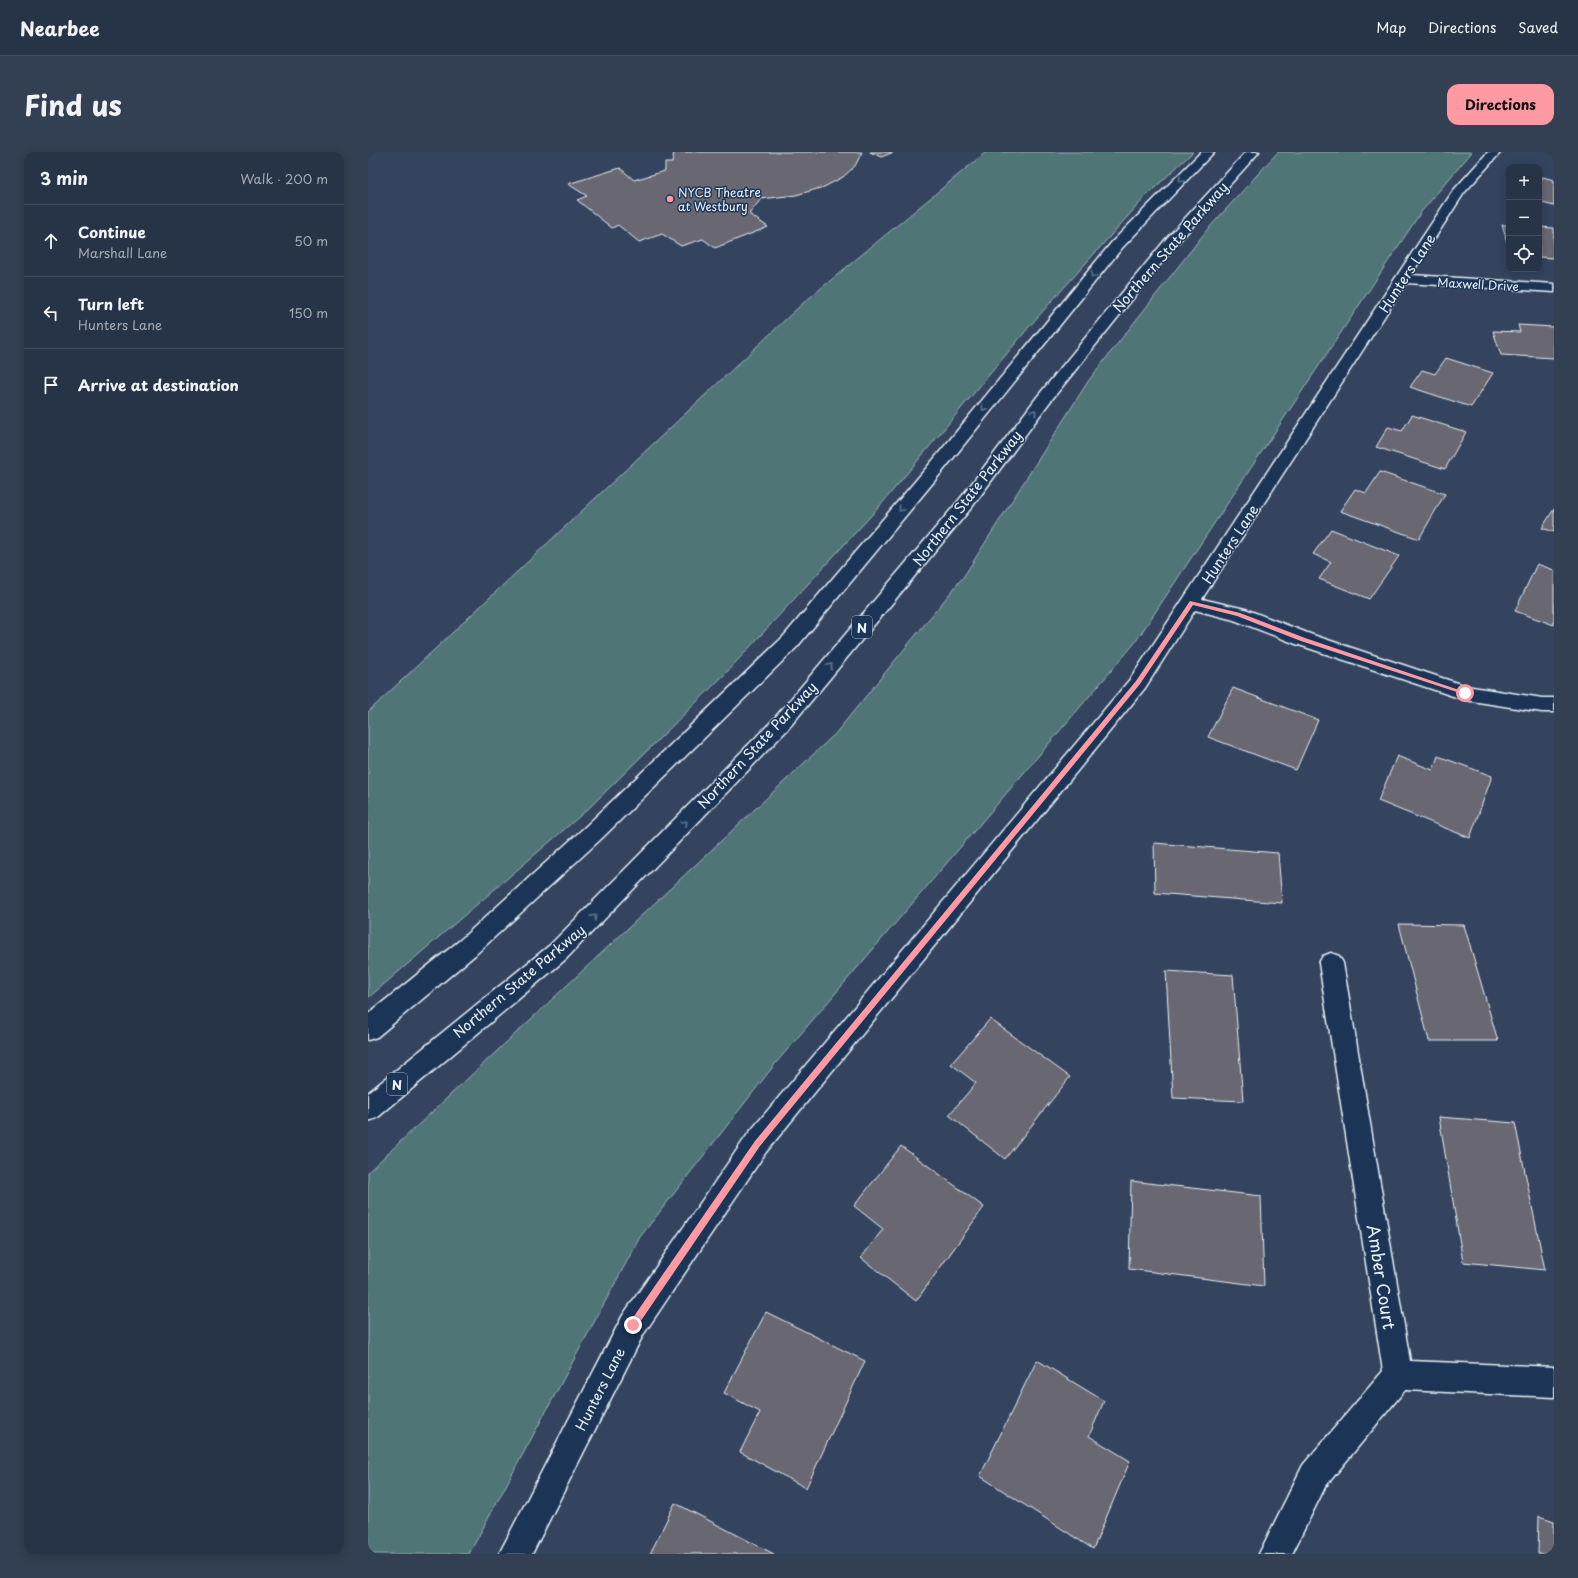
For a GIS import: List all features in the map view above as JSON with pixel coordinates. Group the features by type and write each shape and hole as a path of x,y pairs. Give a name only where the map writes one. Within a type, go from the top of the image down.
{"main road":[{"path":"368,1029 467,948 593,833 790,642 945,457 1117,246 1208,152"},
{"name":"Northern State Parkway","path":"368,1109 558,952 780,725 966,503 1043,400 1171,242 1253,152"},
{"name":"Hunters Lane","path":"515,1554 633,1325 757,1143 1138,683 1192,603 1459,191 1495,152"},
{"name":"Maxwell Drive","path":"1403,279 1554,288"},
{"path":"1192,603 1238,614 1303,639 1465,693 1542,705 1554,705"},
{"name":"Amber Court","path":"1331,963 1398,1375"},
{"path":"1275,1554 1314,1476 1398,1375 1554,1382"}],"green space":[{"path":"986,152 1193,152 1146,196 1034,321 879,507 724,675 588,809 368,998 368,712 802,304"},
{"path":"1278,152 1472,152 1421,212 1134,644 775,1064 640,1237 469,1554 368,1554 368,1172 835,734 964,576 1089,380 1207,230"}],"building":[{"name":"NYCB Theatre at Westbury","path":"674,152 862,152 855,166 843,177 824,187 796,195 761,199 749,214 768,227 715,248 703,239 681,246 662,234 639,242 618,225 612,228 577,200 587,196 568,184 620,168 634,180 665,171 665,163 672,163"},
{"path":"870,152 894,152 881,157"},
{"path":"1543,177 1554,180 1554,206 1542,203"},
{"path":"1502,225 1506,225 1506,238"},
{"path":"1542,227 1554,228 1554,258 1542,257"},
{"path":"1518,325 1554,327 1554,358 1501,355 1493,331 1520,332"},
{"path":"1446,358 1493,373 1471,407 1410,387 1422,370 1435,374"},
{"path":"1412,415 1466,432 1445,469 1376,447 1388,427 1402,431"},
{"path":"1380,472 1445,494 1419,539 1340,511 1355,489 1366,493"},
{"path":"1554,509 1554,532 1542,528"},
{"path":"1331,529 1399,556 1369,599 1319,579 1331,562 1313,554"},
{"path":"1537,564 1554,570 1554,625 1515,611"},
{"path":"1233,688 1318,720 1296,770 1208,737"},
{"path":"1397,756 1433,770 1438,756 1492,776 1470,838 1378,801"},
{"path":"1154,843 1278,853 1282,903 1155,893"},
{"path":"1399,924 1464,925 1498,1041 1429,1041"},
{"path":"1166,971 1233,975 1243,1101 1173,1098"},
{"path":"990,1019 1070,1077 1005,1159 949,1115 976,1083 951,1064"},
{"path":"1439,1117 1515,1123 1545,1270 1463,1262"},
{"path":"901,1146 984,1207 916,1301 861,1258 883,1229 854,1206"},
{"path":"1131,1181 1261,1196 1264,1286 1129,1269"},
{"path":"766,1312 865,1361 806,1488 740,1452 760,1412 724,1393"},
{"path":"1037,1360 1104,1401 1089,1436 1130,1461 1093,1549 980,1476"},
{"path":"675,1503 774,1554 650,1554"},
{"path":"1539,1516 1554,1521 1554,1554 1538,1554"}],"place":[{"name":"NYCB Theatre at Westbury","path":"670,199"}],"route":[{"path":"633,1325 757,1143 1138,683 1192,603 1238,614 1303,639 1465,693"}]}
